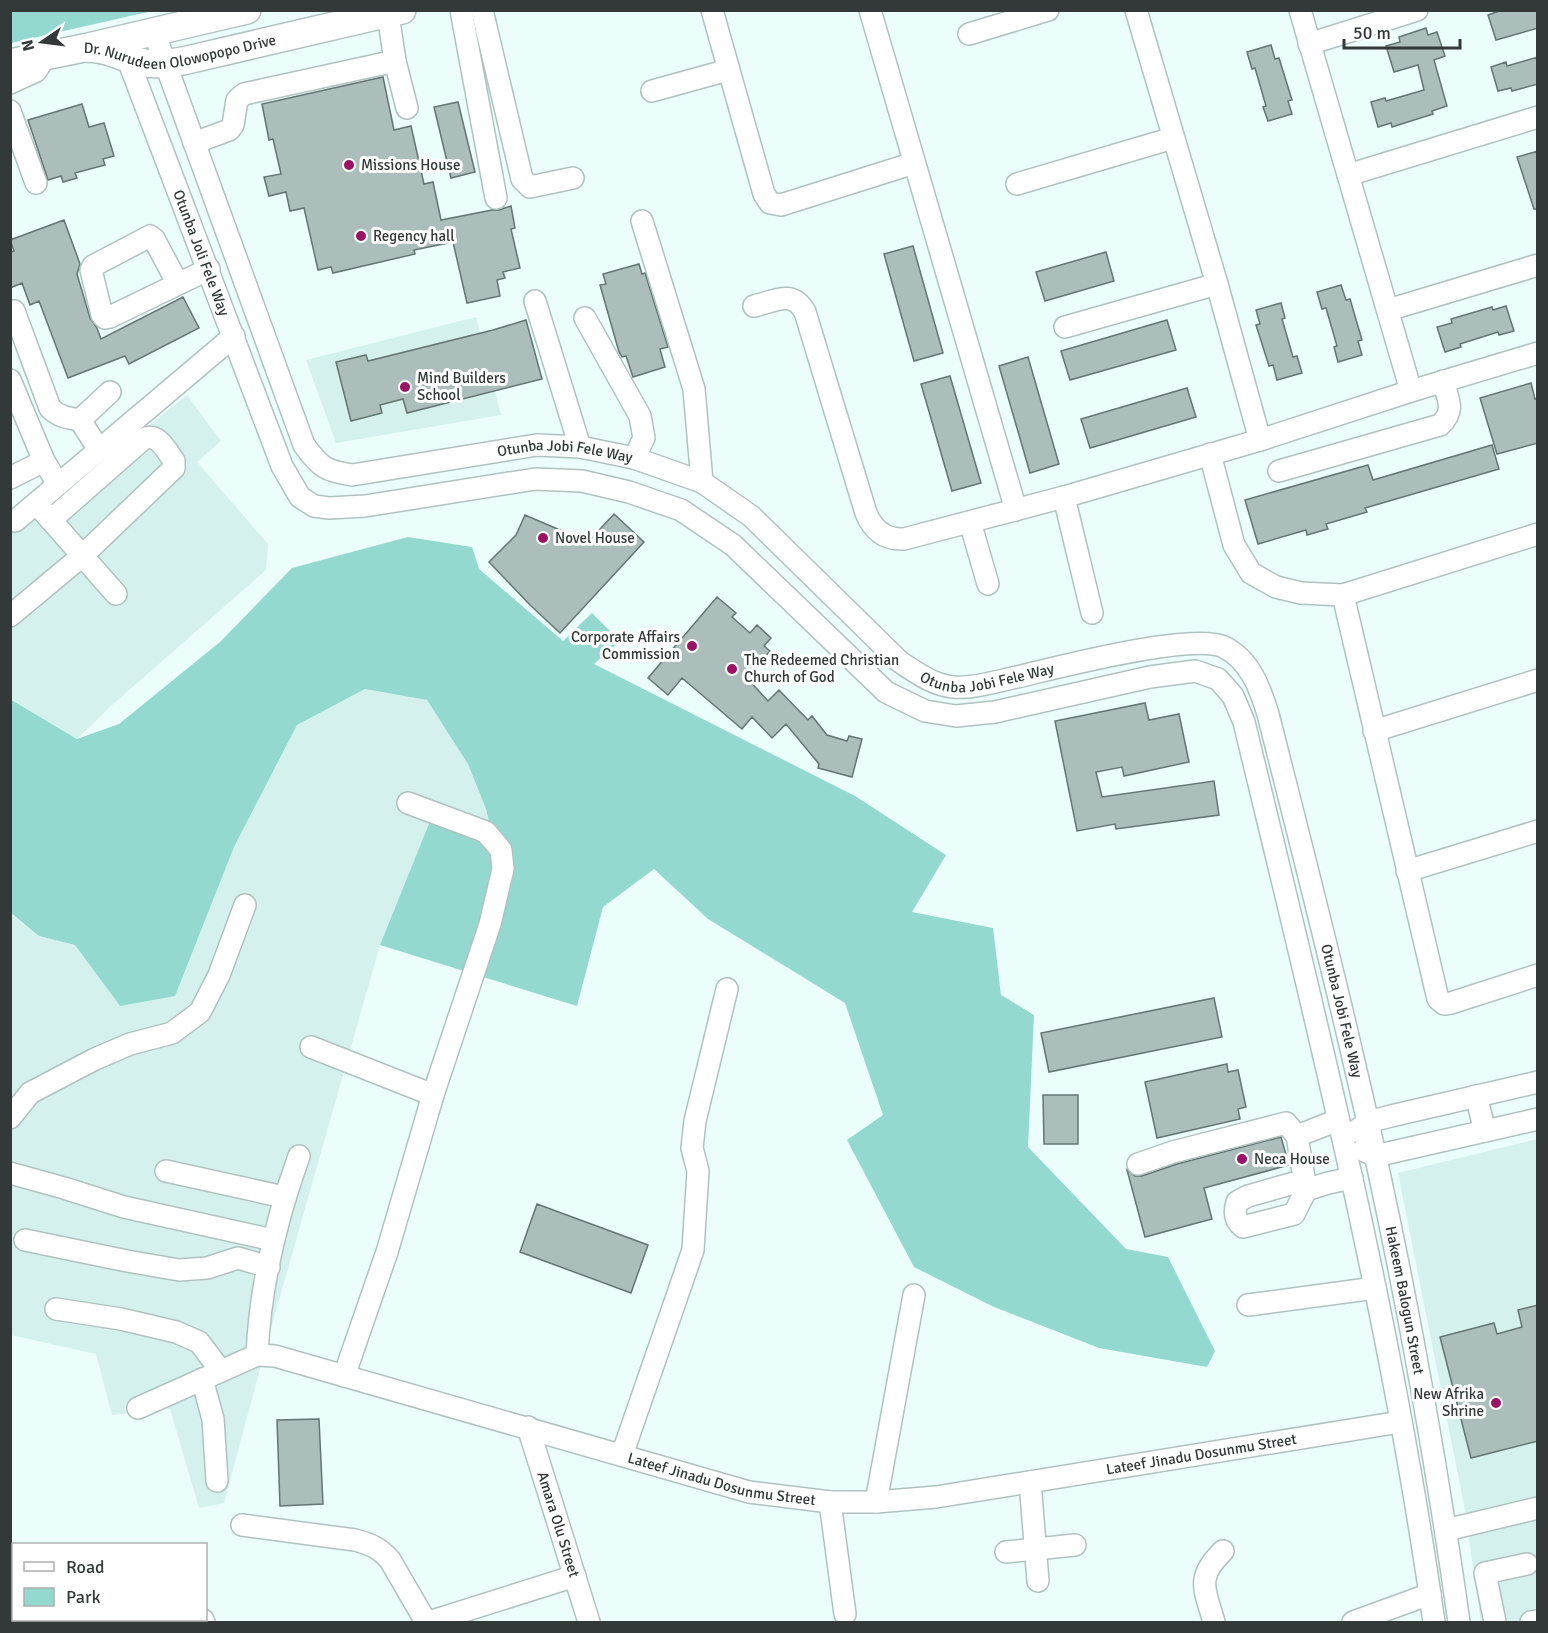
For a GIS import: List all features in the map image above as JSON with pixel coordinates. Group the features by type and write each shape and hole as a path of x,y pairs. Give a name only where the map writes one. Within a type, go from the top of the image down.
{"main road":[{"name":"Dr. Nurudeen Olowopopo Drive","path":"10,63 84,48 112,51 124,48 154,32 247,10"},
{"name":"Dr. Nurudeen Olowopopo Drive","path":"124,48 143,62 165,63 395,12"}],"street":[{"path":"461,10 496,198"},
{"path":"482,10 522,179 530,187 573,178"},
{"path":"712,10 764,194 770,203 781,205 914,163"},
{"path":"870,10 1016,510"},
{"path":"1136,10 1217,284 1260,440"},
{"path":"1300,10 1411,391"},
{"path":"1309,44 1417,10"},
{"path":"969,34 1041,11"},
{"path":"395,12 395,61 407,108"},
{"name":"Otunba Joli Fele Way","path":"154,32 304,445"},
{"name":"Otunba Joli Fele Way","path":"124,48 282,466"},
{"path":"10,83 36,71 45,57"},
{"path":"194,143 229,130 233,125 237,100 244,94 395,61"},
{"path":"652,91 728,70"},
{"path":"10,111 36,183"},
{"path":"1348,175 1538,117"},
{"path":"1017,184 1173,138"},
{"path":"642,221 694,389 702,482"},
{"path":"178,284 231,246"},
{"path":"1388,310 1538,265"},
{"path":"1065,327 1217,284"},
{"path":"754,306 790,298 799,302 870,523 892,540 904,539 1064,497 1260,440 1538,353"},
{"path":"535,301 580,447"},
{"path":"14,311 50,408 63,417 80,420 99,450"},
{"path":"585,318 640,416 644,438 634,458"},
{"path":"15,520 234,336"},
{"path":"10,380 44,461 58,484"},
{"path":"1279,471 1440,425 1447,418 1451,408 1443,381"},
{"path":"80,420 110,392"},
{"path":"10,616 82,556 174,468 174,461 155,437 150,436 143,439 51,520"},
{"name":"Otunba Jobi Fele Way","path":"304,445 318,464 331,472 352,475 537,445 580,447 634,458 702,482 751,516 900,662 928,680 954,687 989,683 1194,642 1222,646 1242,660 1259,685 1268,714 1375,1155"},
{"path":"1210,454 1234,545 1251,573 1276,587 1302,593 1343,595 1538,534"},
{"path":"10,478 44,461"},
{"name":"Otunba Jobi Fele Way","path":"282,466 300,497 314,506 329,508 397,501 535,479 582,481 629,492 681,510 733,545 886,692 925,711 956,716 995,712 1150,677 1195,671 1218,679 1233,696 1244,722 1341,1130"},
{"path":"1064,497 1092,613"},
{"path":"36,503 116,594"},
{"path":"970,522 988,584"},
{"path":"1343,595 1438,999 1444,1004 1538,975"},
{"path":"1047,670 1053,698"},
{"path":"1374,731 1538,680"},
{"path":"344,1376 387,1252 433,1095 490,924 503,869 501,850 486,832 408,803"},
{"path":"1407,871 1538,831"},
{"path":"10,1118 30,1093 95,1059 130,1044 172,1033 200,1012 219,975 244,906"},
{"path":"622,1455 693,1250 698,1171 692,1148 695,1121 727,989"},
{"path":"312,1047 433,1095"},
{"path":"1297,1136 1341,1130 1538,1082"},
{"path":"1476,1096 1485,1131"},
{"path":"1341,1130 1375,1155 1538,1119"},
{"path":"1138,1164 1173,1152 1286,1123 1297,1136 1306,1190 1294,1214 1243,1227 1237,1222 1234,1212 1237,1202 1248,1196 1294,1183 1306,1190 1353,1178"},
{"name":"Hakeem Balogun Street","path":"1341,1130 1375,1288 1434,1623"},
{"name":"Hakeem Balogun Street","path":"1375,1155 1414,1341 1460,1623"},
{"path":"138,1408 257,1355 259,1322 273,1240 284,1197 299,1156"},
{"path":"166,1171 284,1197"},
{"path":"10,1173 123,1207 273,1240"},
{"path":"1264,1221 1270,1190"},
{"path":"25,1240 179,1270 207,1268 238,1258 269,1267"},
{"path":"1248,1305 1375,1288"},
{"path":"876,1502 914,1295"},
{"path":"56,1310 121,1319 176,1332 199,1342 212,1375 217,1481"},
{"name":"Lateef Jinadu Dosunmu Street","path":"257,1355 275,1356 749,1492 830,1502 876,1502 936,1497 1400,1422"},
{"name":"Amara Olu Street","path":"528,1427 590,1623"},
{"path":"1030,1482 1038,1581"},
{"path":"830,1502 845,1614"},
{"path":"1446,1530 1538,1508"},
{"path":"242,1525 355,1540 373,1545 390,1560 428,1623 575,1576"},
{"path":"1006,1552 1075,1545"},
{"path":"1214,1623 1203,1576 1211,1562 1222,1551"},
{"path":"1495,1623 1485,1573 1527,1564"},
{"path":"1353,1623 1430,1594"},
{"path":"1456,1600 1490,1595"},
{"path":"1531,1623 1538,1621"}],"shaded area":[{"name":"Mind Builders School","path":"476,317 501,415 336,443 306,360"},
{"path":"187,395 221,441 197,462 268,544 266,570 111,706 77,739 11,699 10,525 19,530"},
{"path":"365,689 427,700 468,764 486,809 491,830 380,945 271,1328 224,1503 199,1508 170,1409 112,1415 96,1354 11,1335 10,913 39,936 75,945 120,1006 234,847 297,725"},
{"path":"1537,1139 1537,1622 1481,1622 1464,1505 1398,1173"}],"green space":[{"path":"11,10 152,10 152,11 11,43"},
{"path":"408,537 472,547 479,569 563,641 592,613 620,641 594,664 855,796 946,855 912,912 993,928 1001,995 1034,1015 1028,1147 1126,1249 1168,1257 1215,1351 1207,1367 1099,1348 994,1307 914,1267 847,1140 883,1115 845,1003 708,919 654,869 603,907 577,1006 380,945 435,809 491,830 486,809 468,764 427,700 365,689 297,725 234,847 175,996 120,1006 75,945 39,936 11,913 10,699 77,739 119,724 220,642 292,568"}],"building":[{"path":"1502,10 1538,10 1538,28 1496,40 1488,15"},
{"path":"1426,28 1428,35 1437,32 1445,56 1434,60 1447,106 1432,111 1433,114 1392,127 1391,123 1378,127 1371,102 1385,98 1386,101 1424,90 1418,65 1394,72 1386,46 1400,42 1399,37"},
{"path":"1271,45 1275,59 1279,58 1292,100 1288,101 1292,114 1268,121 1255,68 1252,69 1247,52"},
{"path":"1538,57 1538,84 1512,91 1511,88 1498,91 1491,67 1506,62 1507,66"},
{"path":"383,77 394,130 411,126 424,184 433,182 441,220 511,206 515,228 511,229 520,268 503,272 505,278 497,280 500,296 467,303 453,242 414,250 415,254 333,273 331,267 318,270 304,208 290,211 286,192 269,196 264,177 281,174 273,139 269,140 262,104"},
{"path":"458,102 475,172 451,178 434,107"},
{"path":"82,104 89,127 104,123 114,156 103,159 105,165 75,173 77,178 63,182 61,176 48,180 28,120"},
{"path":"1538,151 1538,209 1534,209 1517,157"},
{"path":"64,220 80,264 77,274 90,318 101,339 183,297 199,328 129,364 125,356 68,378 39,301 30,305 22,283 10,288 10,252 14,251 10,240"},
{"path":"913,246 943,353 914,361 884,254"},
{"path":"1106,252 1114,281 1045,301 1036,272"},
{"path":"639,264 642,274 645,273 668,347 660,349 665,367 633,377 626,356 622,357 619,352 600,285 606,284 603,274"},
{"path":"1341,285 1346,300 1350,299 1362,340 1358,341 1362,355 1338,362 1334,347 1337,346 1326,308 1322,309 1317,292"},
{"path":"1281,303 1285,318 1282,319 1293,357 1297,356 1302,373 1277,380 1273,365 1269,366 1256,325 1260,324 1256,310"},
{"path":"1506,306 1514,331 1499,335 1498,332 1460,344 1461,347 1445,352 1437,327 1452,323 1451,319 1492,307 1493,310"},
{"path":"526,320 542,379 407,413 403,399 380,405 382,413 351,421 336,362 366,355 368,361"},
{"path":"1167,320 1176,350 1070,380 1061,351"},
{"path":"1028,357 1059,464 1030,473 999,366"},
{"path":"950,376 981,483 952,491 921,384"},
{"path":"1531,383 1535,399 1538,398 1538,443 1497,454 1480,398"},
{"path":"1187,388 1196,417 1090,448 1081,419"},
{"path":"1492,445 1499,469 1365,508 1367,512 1326,524 1328,529 1307,535 1306,530 1258,544 1245,500 1368,465 1373,480"},
{"path":"614,514 644,542 560,633 489,562 516,535 525,515 588,542"},
{"path":"717,597 736,613 732,617 750,633 757,625 771,638 764,646 770,651 747,678 768,701 779,690 808,720 812,716 827,735 847,741 849,736 862,739 852,777 818,768 819,764 786,724 772,738 752,717 742,729 682,678 668,695 648,678"},
{"path":"1145,703 1149,720 1179,714 1189,762 1124,776 1122,767 1096,772 1102,797 1214,781 1219,815 1116,829 1115,824 1077,831 1055,721"},
{"path":"1214,998 1222,1037 1049,1072 1041,1033"},
{"path":"1227,1064 1228,1072 1238,1070 1246,1107 1238,1109 1240,1119 1157,1138 1145,1082"},
{"path":"1043,1095 1078,1095 1078,1144 1044,1144"},
{"path":"1281,1137 1289,1165 1204,1188 1212,1219 1145,1237 1127,1170 1135,1176 1142,1176 1177,1164"},
{"path":"537,1204 648,1245 631,1293 520,1252"},
{"path":"1538,1305 1538,1441 1471,1458 1440,1337 1494,1323 1497,1334 1522,1327 1518,1310"},
{"path":"319,1419 323,1504 280,1506 277,1420"}],"place":[{"name":"Missions House","path":"349,165"},
{"name":"Regency hall","path":"361,236"},
{"name":"Mind Builders School","path":"405,387"},
{"name":"Novel House","path":"543,538"},
{"name":"Corporate Affairs Commission","path":"692,646"},
{"name":"The Redeemed Christian Church of God","path":"732,669"},
{"name":"Neca House","path":"1242,1159"},
{"name":"New Afrika Shrine","path":"1496,1403"}]}
